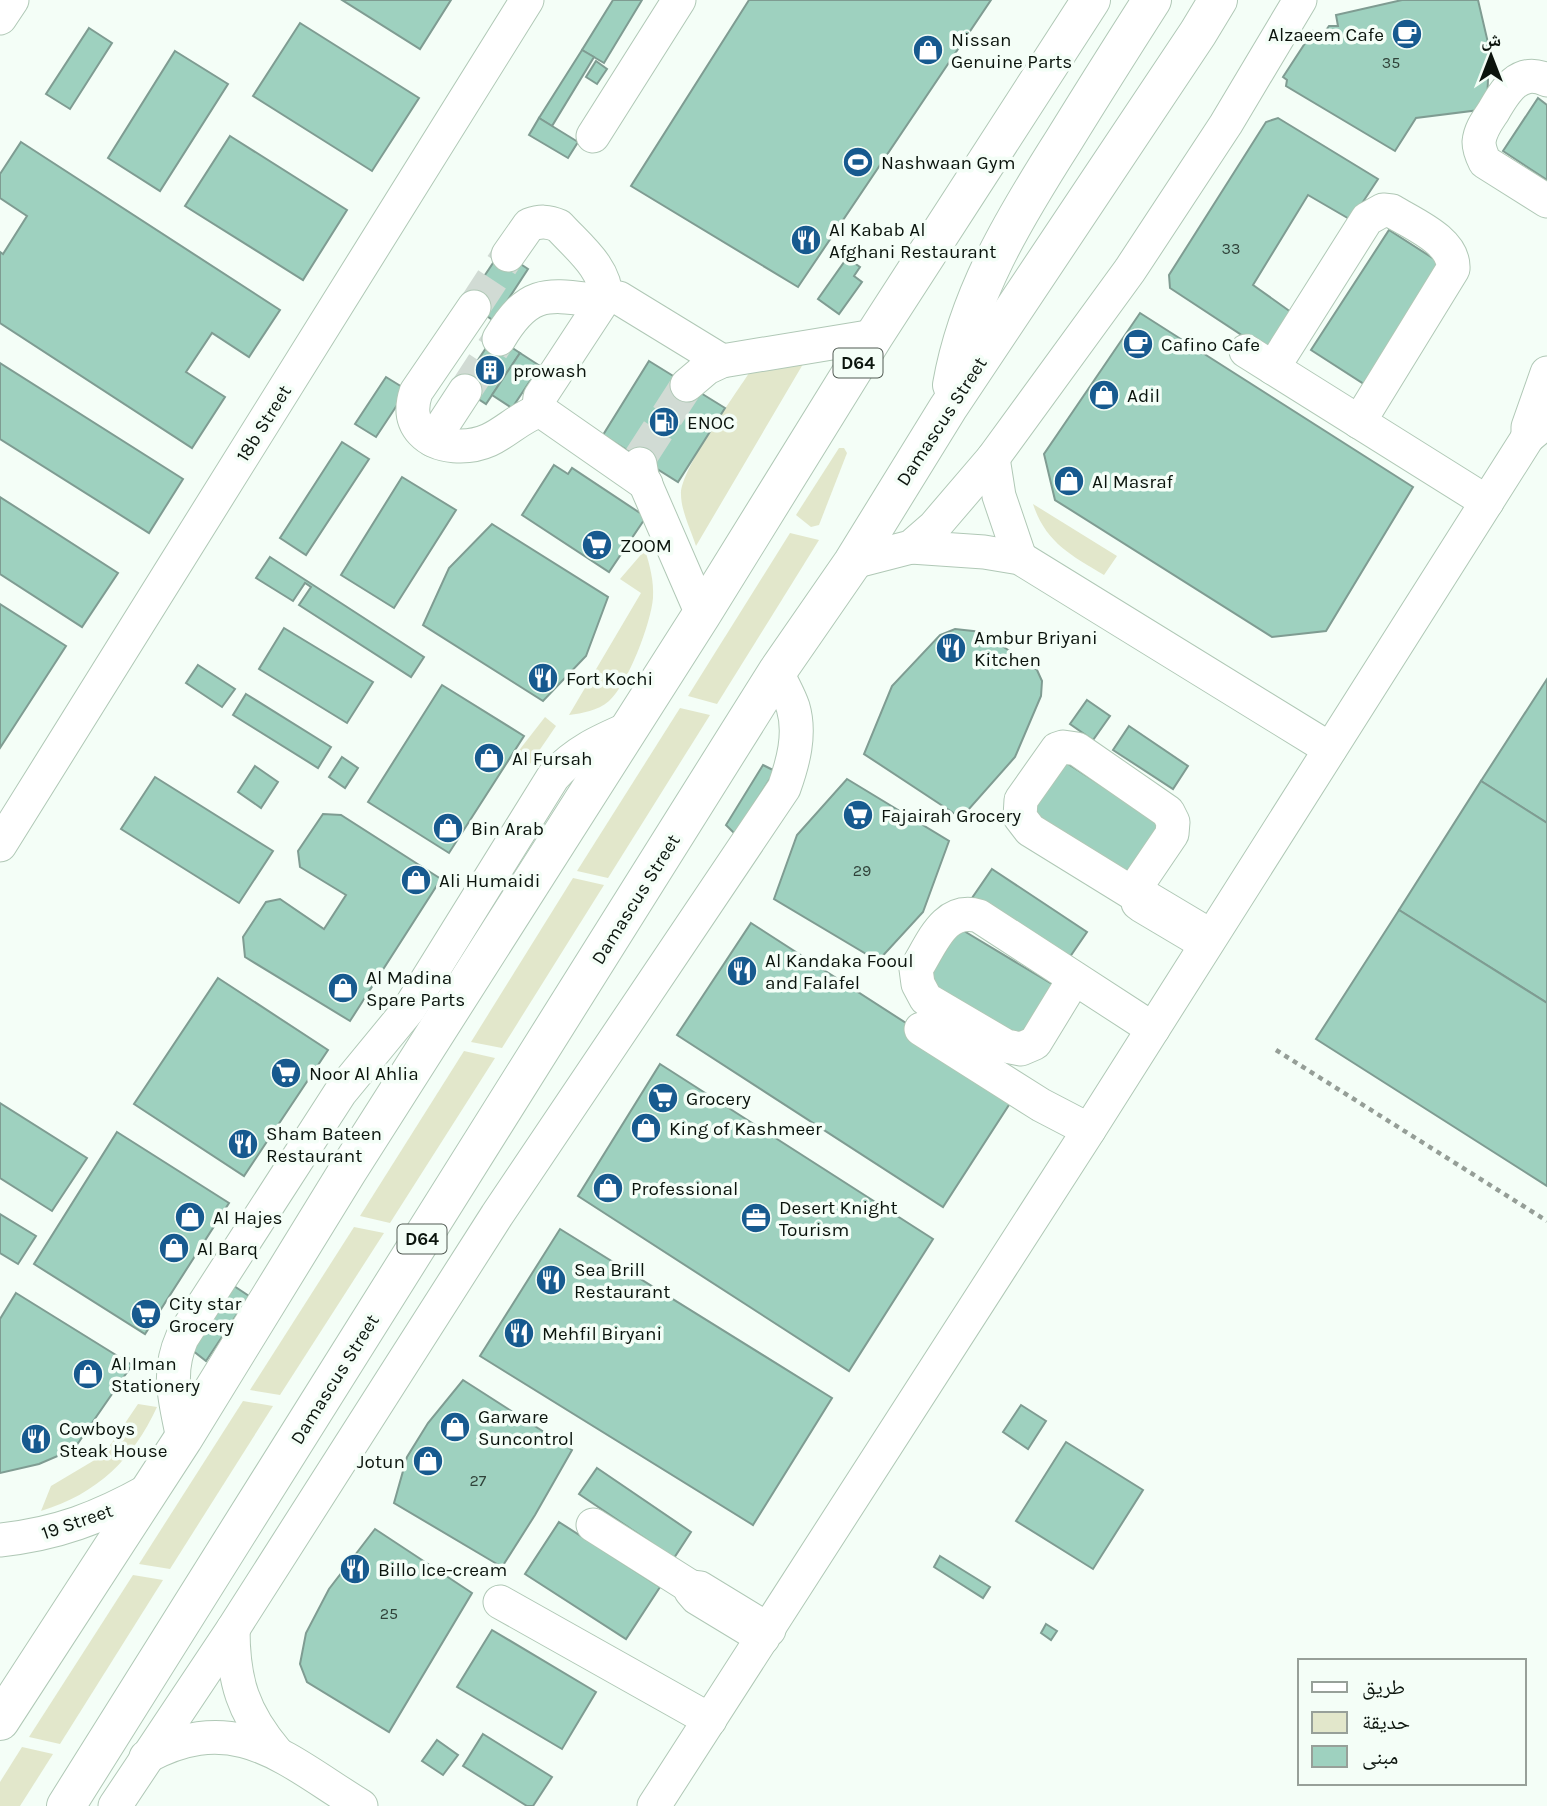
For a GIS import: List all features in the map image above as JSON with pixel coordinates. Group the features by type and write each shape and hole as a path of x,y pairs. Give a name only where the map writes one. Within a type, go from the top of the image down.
{"main road":[{"name":"D64","path":"0,1721 183,1439 347,1171 630,728 874,337 1091,0"},
{"path":"948,408 961,344 996,253 1028,196 1152,0"},
{"name":"Damascus Street","path":"66,1806 777,672 853,562 948,408 1218,0"},
{"path":"1198,33 1219,22 1246,0"}],"street":[{"path":"0,18 12,0"},
{"name":"18b Street","path":"0,845 527,0"},
{"path":"593,136 679,0"},
{"path":"911,547 933,527 993,458 1130,270 1226,124 1300,0"},
{"path":"1547,80 1531,76 1513,82 1481,130 1479,139 1479,147 1486,162 1547,201"},
{"path":"1359,422 1453,269 1452,256 1446,245 1392,211 1383,210 1367,219 1259,359 1359,422 1393,443 1421,450 1490,497"},
{"path":"508,255 529,225 544,221 559,226 600,272 606,289 604,300"},
{"path":"499,339 511,318 531,301 557,296 604,300"},
{"path":"541,410 540,397 604,300 610,296 722,361"},
{"path":"474,307 416,392 412,416 418,427 433,440 457,445 473,444 489,440 527,415 541,410"},
{"path":"687,385 707,368 722,361 874,337"},
{"path":"654,1806 1089,1130 1490,497 1538,429 1528,427 1547,373"},
{"path":"433,440 465,391"},
{"path":"541,410 643,471 702,614"},
{"path":"993,458 999,496 1020,558"},
{"path":"853,562 911,547 947,548 1020,558 1330,749"},
{"path":"115,1806 233,1629 498,1215 784,788 796,742 795,722 793,708 777,672"},
{"path":"183,1439 172,1383 174,1355 181,1338 340,1093 409,1009 553,777 566,762 587,747 630,728"},
{"path":"1134,894 1172,834 1171,817 1077,749 1057,749 1021,800 1020,817 1030,830 1134,894 1144,896 1209,940"},
{"path":"1074,979 1035,1043 1021,1049 1006,1046 926,999 918,984 916,969 947,920 962,914 979,916 1153,1029"},
{"path":"921,1029 1041,1105 1089,1130"},
{"name":"19 Street","path":"0,1540 33,1537 74,1526 113,1511 149,1490"},
{"path":"593,1525 691,1587 699,1588 766,1634"},
{"path":"499,1602 710,1720"},
{"path":"233,1629 237,1683 246,1708 277,1753"},
{"path":"146,1757 166,1746 188,1739 211,1736 234,1738 277,1753 360,1806"}],"path":[{"path":"1276,1050 1547,1222"}],"green space":[{"path":"806,359 696,546 684,514 681,494 683,483 698,451 749,373"},
{"path":"839,448 844,448 847,453 819,525 811,527 796,515"},
{"path":"1033,504 1117,556 1104,575 1070,554 1052,538"},
{"path":"790,533 819,540 717,704 688,696"},
{"path":"645,550 653,598 643,637 631,668 609,701 595,709 569,715 641,593 620,579"},
{"path":"680,708 710,715 608,878 577,871"},
{"path":"545,717 556,726 530,764 517,753"},
{"path":"573,878 604,885 502,1048 471,1042"},
{"path":"464,1051 495,1058 390,1223 360,1216"},
{"path":"354,1227 384,1233 280,1395 250,1390"},
{"path":"243,1401 273,1406 170,1569 139,1564"},
{"path":"138,1404 157,1407 137,1443 125,1458 111,1472 79,1495 41,1511 51,1486 93,1461 111,1444"},
{"path":"133,1575 163,1580 60,1744 29,1737"},
{"path":"22,1747 53,1754 20,1806 0,1806 0,1782"}],"building":[{"path":"342,0 451,0 420,49"},
{"path":"613,0 642,0 604,63 582,50"},
{"path":"749,0 991,0 798,287 631,186"},
{"path":"1402,0 1478,0 1489,47 1487,109 1416,118 1395,151 1286,86 1287,80 1283,77 1313,31 1321,37 1329,26 1338,26 1336,15"},
{"path":"300,23 419,98 372,171 253,96"},
{"path":"89,28 112,43 70,109 46,94"},
{"path":"582,50 594,57 552,126 539,118"},
{"path":"175,51 228,84 160,191 108,158"},
{"path":"596,61 607,69 597,84 586,77"},
{"path":"1538,98 1547,105 1547,180 1503,151"},
{"path":"539,118 578,142 568,158 529,135"},
{"path":"1278,118 1378,179 1351,220 1308,195 1253,285 1295,315 1272,355 1170,288 1169,275 1266,122"},
{"path":"230,136 347,210 303,280 185,206"},
{"path":"21,142 280,310 249,357 212,333 186,372 225,397 192,448 0,323 0,252 3,254 27,216 0,198 0,174"},
{"path":"1389,230 1442,264 1364,384 1311,350"},
{"path":"501,251 528,269 494,321 467,302"},
{"path":"847,258 860,267 854,276 862,282 839,314 818,299"},
{"path":"1140,313 1413,487 1326,631 1272,637 1055,500 1044,454"},
{"name":"prowash","path":"494,336 520,353 486,404 460,387"},
{"path":"520,353 540,366 512,408 492,395"},
{"name":"ENOC","path":"649,361 725,408 678,482 603,435"},
{"path":"0,363 183,479 149,533 0,439"},
{"path":"386,377 407,390 376,437 355,424"},
{"path":"342,442 369,459 306,555 280,538"},
{"name":"ZOOM","path":"554,465 568,474 572,468 646,517 609,572 522,515"},
{"path":"402,477 456,510 394,608 341,575"},
{"path":"0,497 118,573 82,627 0,574"},
{"path":"492,524 608,597 586,656 543,701 423,625 449,568"},
{"path":"270,557 424,657 411,677 299,605 311,587 305,583 293,601 256,578"},
{"path":"0,604 66,646 0,748"},
{"path":"284,628 373,682 347,723 259,669"},
{"path":"955,629 982,632 1037,670 1042,681 1041,696 1015,757 961,818 864,754 892,686 940,635"},
{"path":"198,665 235,689 222,707 186,683"},
{"path":"1547,679 1547,823 1481,781"},
{"path":"442,685 524,736 449,853 368,802"},
{"path":"246,694 331,747 318,768 233,715"},
{"path":"1087,700 1110,716 1093,740 1070,724"},
{"path":"1129,726 1188,766 1173,789 1113,750"},
{"path":"342,757 358,768 345,788 329,777"},
{"path":"1059,758 1167,828 1131,883 1023,813"},
{"path":"763,765 775,771 735,834 726,825"},
{"path":"255,766 278,782 261,808 238,792"},
{"path":"155,777 273,851 239,903 121,829"},
{"path":"847,779 949,841 923,912 878,961 774,899 797,835"},
{"path":"1481,781 1547,823 1547,1003 1399,910"},
{"path":"323,814 341,815 441,879 350,1021 245,957 243,937 266,902 280,899 324,929 346,895 300,867 298,851"},
{"path":"992,869 1087,932 1067,961 972,898"},
{"path":"1399,910 1547,1003 1547,1186 1316,1039"},
{"path":"751,923 1016,1094 943,1207 677,1035"},
{"path":"959,928 1057,987 1024,1042 926,983"},
{"path":"218,978 328,1050 244,1176 134,1104"},
{"name":"Desert Knight Tourism","path":"660,1064 933,1239 849,1371 578,1196"},
{"path":"0,1103 87,1158 52,1211 0,1178"},
{"path":"117,1132 229,1203 145,1334 34,1264"},
{"path":"0,1214 36,1236 18,1264 0,1253"},
{"path":"560,1229 832,1398 753,1525 480,1356"},
{"path":"234,1286 249,1296 206,1361 192,1350"},
{"path":"16,1293 132,1365 74,1449 39,1464 0,1473 0,1319"},
{"path":"463,1380 572,1450 502,1567 394,1503 407,1457 428,1423"},
{"path":"1021,1405 1046,1421 1028,1449 1003,1432"},
{"path":"1066,1442 1143,1490 1093,1569 1016,1521"},
{"path":"597,1468 691,1532 674,1558 579,1494"},
{"path":"559,1522 660,1587 626,1639 525,1574"},
{"path":"375,1529 472,1593 389,1732 307,1682 300,1664 306,1633 329,1589"},
{"path":"940,1556 990,1587 983,1598 934,1567"},
{"path":"1046,1624 1057,1631 1051,1640 1041,1633"},
{"path":"492,1630 596,1692 562,1749 457,1687"},
{"path":"483,1734 552,1777 533,1806 527,1806 463,1766"},
{"path":"437,1740 458,1755 443,1775 422,1761"}],"tunnel":[{"path":"474,307 508,255"},
{"path":"465,391 499,339"},
{"path":"640,458 687,385"}],"place":[{"name":"Alzaeem Cafe","path":"1407,34"},
{"name":"Nissan Genuine Parts","path":"928,50"},
{"name":"Nashwaan Gym","path":"858,162"},
{"name":"Al Kabab Al Afghani Restaurant","path":"806,240"},
{"name":"Cafino Cafe","path":"1138,344"},
{"name":"prowash","path":"490,370"},
{"name":"Adil","path":"1104,395"},
{"name":"ENOC","path":"664,422"},
{"name":"Al Masraf","path":"1069,481"},
{"name":"ZOOM","path":"597,545"},
{"name":"Ambur Briyani Kitchen","path":"951,648"},
{"name":"Fort Kochi","path":"543,678"},
{"name":"Al Fursah","path":"489,758"},
{"name":"Fajairah Grocery","path":"858,815"},
{"name":"Bin Arab","path":"448,828"},
{"name":"Ali Humaidi","path":"416,880"},
{"name":"Al Kandaka Fooul and Falafel","path":"742,971"},
{"name":"Al Madina Spare Parts","path":"343,988"},
{"name":"Noor Al Ahlia","path":"286,1073"},
{"name":"Grocery","path":"663,1098"},
{"name":"King of Kashmeer","path":"646,1128"},
{"name":"Sham Bateen Restaurant","path":"243,1144"},
{"name":"Professional","path":"608,1188"},
{"name":"Al Hajes","path":"190,1217"},
{"name":"Desert Knight Tourism","path":"756,1218"},
{"name":"Al Barq","path":"174,1248"},
{"name":"Sea Brill Restaurant","path":"551,1280"},
{"name":"City star Grocery","path":"146,1314"},
{"name":"Mehfil Biryani","path":"519,1333"},
{"name":"Al Iman Stationery","path":"88,1374"},
{"name":"Garware Suncontrol","path":"455,1427"},
{"name":"Cowboys Steak House","path":"36,1439"},
{"name":"Jotun","path":"428,1461"},
{"name":"Billo Ice-cream","path":"355,1569"}]}
